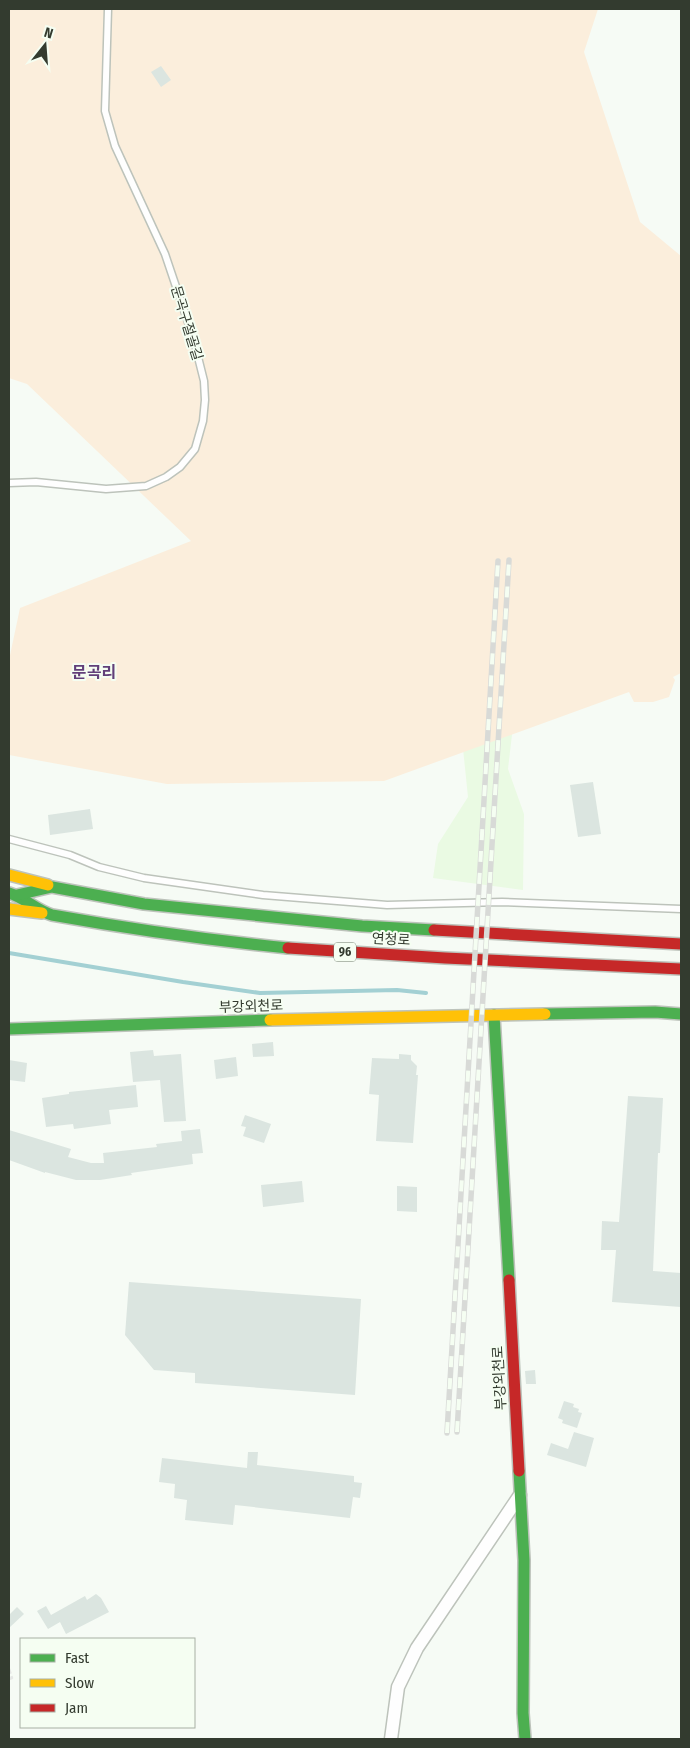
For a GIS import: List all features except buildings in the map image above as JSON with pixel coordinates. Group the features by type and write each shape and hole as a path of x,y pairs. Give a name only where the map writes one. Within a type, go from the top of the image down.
{"main road":[{"path":"9,875 52,887"},
{"name":"연청로","path":"13,894 52,887 144,904 362,926 681,944"},
{"name":"연청로","path":"13,894 49,914 138,930 233,941 358,953 681,970"},
{"path":"9,909 49,914"},
{"name":"부강외천로","path":"9,1029 341,1018 655,1012 681,1014"},
{"name":"부강외천로","path":"494,1015 524,1560 523,1714 525,1739"}],"street":[{"path":"390,1739 398,1687 417,1648 520,1496"}],"lane":[{"name":"문곡구절골길","path":"9,483 36,482 106,488 146,486 166,477 180,467 196,449 203,421 204,381 193,337 165,254 114,146 105,111 108,9"},
{"path":"9,839 70,855 99,867 144,878 263,895 387,905 502,902 681,909"}],"path":[{"path":"9,1668 12,1678 9,1679"}],"shaded area":[{"path":"9,9 598,9 584,52 640,222 681,256 681,673 673,677 675,680 669,697 653,702 634,702 629,692 384,781 167,784 9,755 9,660 20,608 191,541 27,384 9,378"},
{"path":"522,649 508,769 524,814 523,890 433,878 438,844 468,797 458,700"}],"waterway":[{"path":"9,953 260,993 397,990 426,993"}],"railway":[{"path":"457,1432 509,560"},
{"path":"447,1433 498,561"}],"traffic: fast":[{"path":"17,895 52,887 144,904 362,926 434,930"},
{"path":"9,893 52,915 169,934 288,948"},
{"path":"545,1014 655,1012 681,1014"},
{"path":"494,1015 509,1280"},
{"path":"9,1029 270,1020"},
{"path":"519,1471 524,1560 523,1713 525,1739"}],"traffic: slow":[{"path":"9,875 48,885"},
{"path":"9,909 42,913"},
{"path":"270,1020 545,1014"}],"traffic: jam":[{"path":"434,930 681,944"},
{"path":"288,948 445,958 681,969"},
{"path":"509,1280 519,1471"}],"district":[{"name":"문곡리","path":"94,672"}]}
